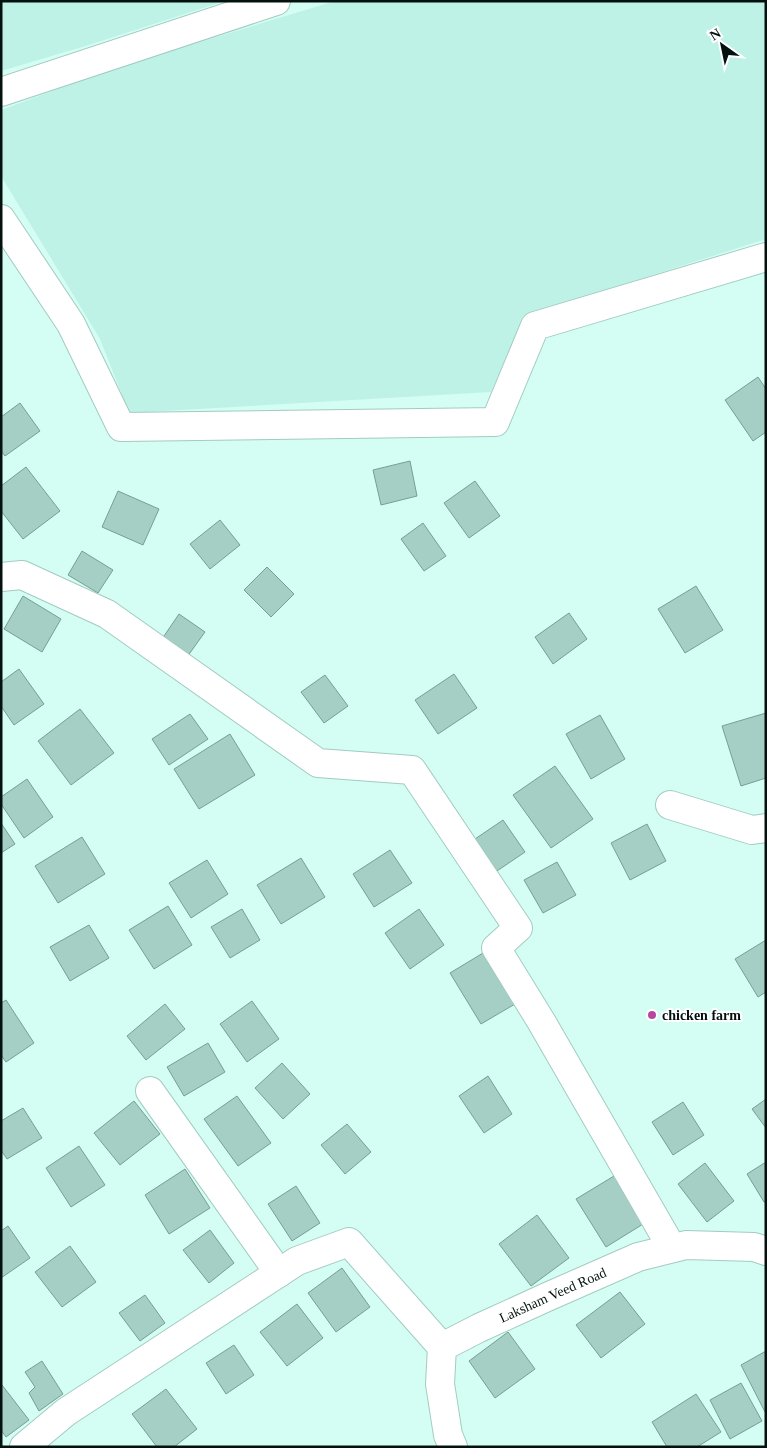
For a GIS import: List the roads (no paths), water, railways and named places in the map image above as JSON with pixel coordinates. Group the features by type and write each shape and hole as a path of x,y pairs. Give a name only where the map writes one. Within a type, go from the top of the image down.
{"street":[{"path":"1,92 276,1"},
{"path":"1,219 72,324 122,427 495,422 535,326 766,256"},
{"path":"1,576 22,575 107,614 318,764 412,770 518,928 496,948 541,1021 672,1248"},
{"path":"670,805 752,830 766,828"},
{"path":"150,1091 279,1273"},
{"path":"24,1447 66,1412 297,1261 349,1242 442,1347 440,1384 448,1435 453,1447"},
{"name":"Laksham Veed Road","path":"442,1347 479,1328 638,1257 686,1245 754,1247 766,1251"}],"place":[{"name":"chicken farm","path":"652,1015"}]}
